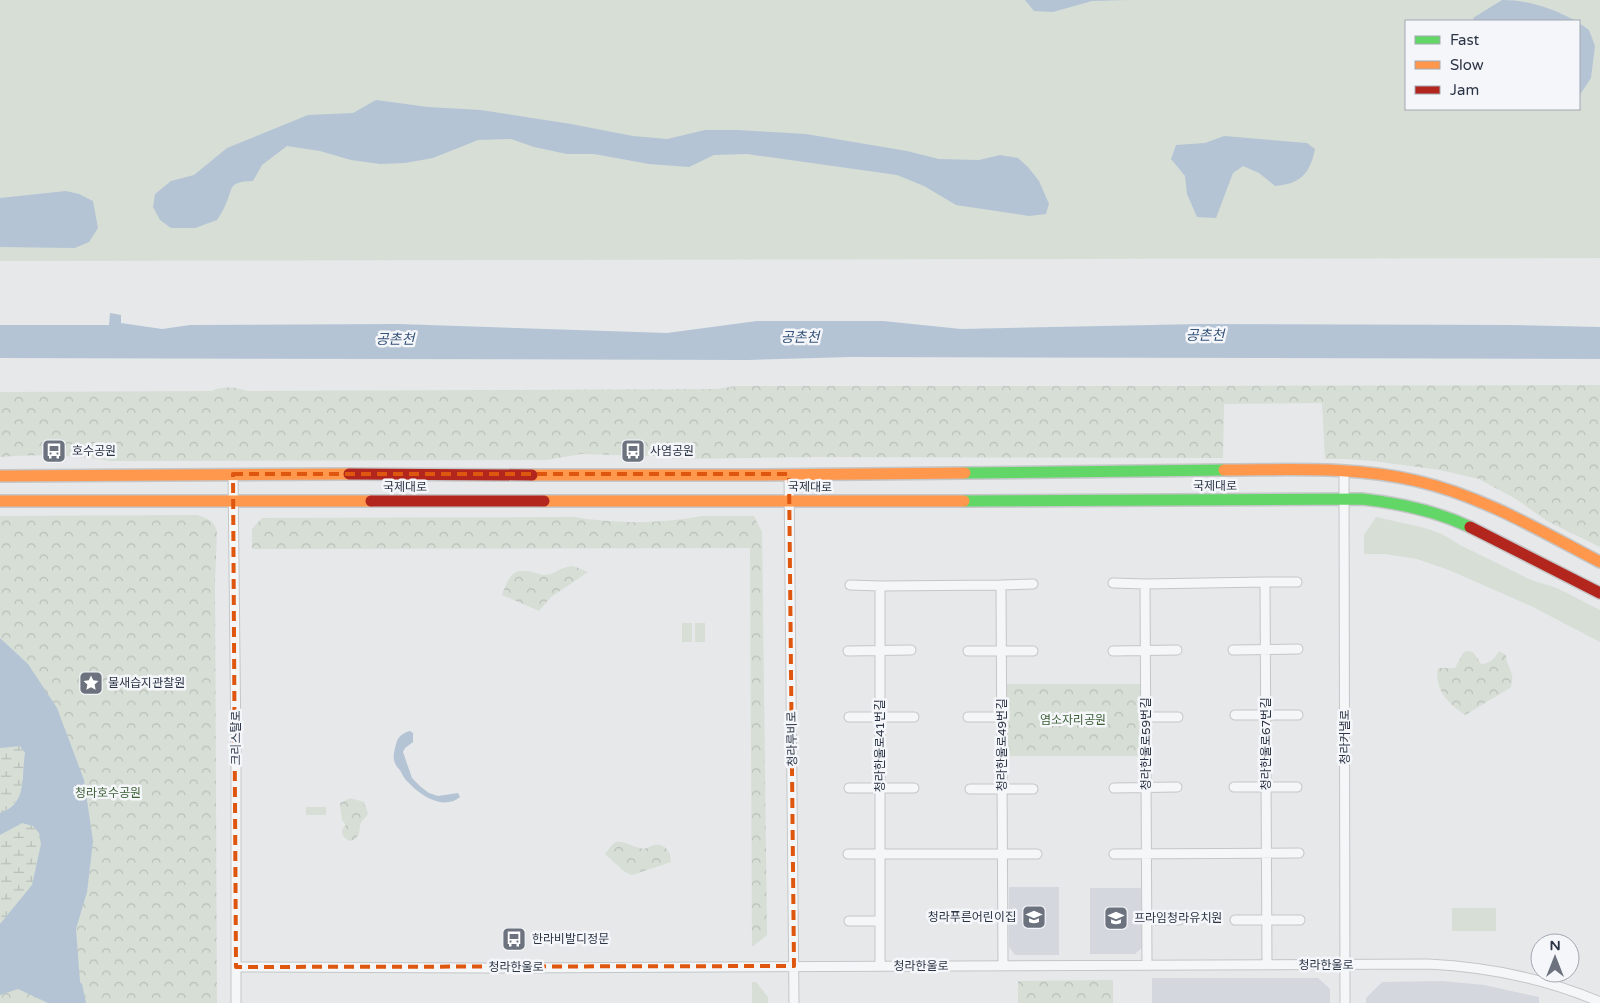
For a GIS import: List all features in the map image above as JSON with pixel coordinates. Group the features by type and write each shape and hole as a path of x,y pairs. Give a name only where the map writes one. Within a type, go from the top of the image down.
{"main road":[{"name":"국제대로","path":"0,476 233,474 743,476 1235,470 1344,471 1395,476 1448,489 1495,508 1600,562"},
{"name":"국제대로","path":"0,500 789,501 1344,499 1380,501 1409,505 1445,516 1600,593"}],"street":[{"name":"청라커낼로","path":"1344,471 1346,1003"},
{"name":"크리스탈로","path":"233,474 236,1003"},
{"name":"청라루비로","path":"788,474 794,1003"},
{"name":"청라한울로67번길","path":"1265,582 1267,965"},
{"path":"1114,583 1297,582"},
{"path":"850,585 1033,584"},
{"name":"청라한울로59번길","path":"1145,584 1147,965"},
{"name":"청라한울로49번길","path":"1001,585 1003,966"},
{"name":"청라한울로41번길","path":"880,586 880,966"},
{"path":"1234,650 1298,649"},
{"path":"848,651 911,650"},
{"path":"1112,652 1177,650"},
{"path":"968,652 1033,652"},
{"path":"1235,715 1298,715"},
{"path":"848,717 914,717"},
{"path":"968,717 1001,717"},
{"path":"1146,717 1178,717"},
{"path":"1114,788 1177,787"},
{"path":"1234,787 1297,787"},
{"path":"849,788 914,788"},
{"path":"970,789 1033,789"},
{"path":"1114,854 1299,853"},
{"path":"848,854 1037,854"},
{"path":"1147,920 1179,920"},
{"path":"1235,920 1300,920"},
{"path":"849,921 880,921"},
{"name":"청라한울로","path":"236,967 1428,964 1483,969 1548,982 1600,1002"}],"highlighted area":[{"path":"233,474 789,474 794,966 236,967"}],"shaded area":[{"name":"청라푸른어린이집","path":"1009,887 1059,887 1059,955 1015,955 1009,947"},
{"name":"프라임청라유치원","path":"1090,888 1141,888 1142,948 1135,954 1090,954"},
{"path":"1152,978 1318,978 1330,989 1330,1003 1152,1003"},
{"path":"1443,981 1484,985 1539,997 1539,1003 1366,1003 1366,998 1382,982"}],"green space":[{"path":"0,0 1600,0 1600,258 0,261"},
{"path":"1600,385 1600,547 1547,521 1516,499 1479,479 1440,470 1373,461 1325,459 1322,403 1224,404 1223,458 815,457 676,459 657,456 581,454 547,460 111,461 56,456 0,457 0,392 212,391 220,388 247,391 717,389 736,386"},
{"name":"청라호수공원","path":"197,515 212,522 217,531 215,582 217,1003 0,1003 0,516"},
{"path":"702,516 754,516 762,532 767,935 752,947 750,548 252,549 252,529 262,518 574,517 638,522 671,521"},
{"path":"1376,517 1425,528 1442,534 1460,545 1531,580 1557,588 1600,610 1600,642 1531,606 1449,570 1417,559 1385,554 1364,554 1364,535"},
{"path":"571,566 588,572 551,597 539,611 502,595 509,578 516,572 527,571 548,575"},
{"path":"682,623 692,623 692,642 682,642"},
{"path":"695,623 705,623 705,642 695,642"},
{"path":"1466,651 1473,652 1481,664 1492,660 1499,651 1506,655 1506,660 1512,674 1512,683 1510,688 1465,715 1448,701 1440,689 1437,676 1438,668 1455,668"},
{"name":"염소자리공원","path":"1007,684 1140,684 1139,756 1007,756"},
{"path":"20,746 25,753 19,796 9,809 0,813 0,748"},
{"path":"350,798 364,802 368,814 360,824 357,837 350,841 342,834 346,825 342,820 340,803"},
{"path":"306,807 326,807 326,815 306,815"},
{"path":"22,823 33,826 39,833 41,844 32,885 0,924 0,835"},
{"path":"616,842 641,849 661,845 669,852 671,862 632,875 625,872 605,854"},
{"path":"1452,908 1496,908 1496,931 1452,931"},
{"path":"1113,980 1113,1003 1018,1003 1018,981"},
{"path":"752,982 756,982 768,997 768,1003 752,1003"}],"water":[{"path":"1025,0 1127,0 1092,1 1053,12 1034,11"},
{"path":"1502,0 1521,1 1540,6 1574,20 1474,20 1473,18"},
{"path":"1580,24 1589,30 1595,46 1591,78 1580,94"},
{"path":"376,100 428,107 481,110 633,136 667,139 705,130 737,130 806,134 907,151 939,159 979,160 1000,155 1018,158 1028,167 1039,181 1049,204 1046,214 1029,216 956,205 924,186 897,175 747,154 714,155 689,167 649,164 594,154 567,154 534,147 511,139 478,140 433,158 405,163 380,164 351,160 320,151 287,146 262,165 253,181 235,184 217,220 195,228 171,228 160,220 153,207 155,194 171,181 194,175 227,148 308,115 353,113"},
{"path":"1224,136 1307,143 1315,149 1307,171 1297,180 1284,185 1275,186 1259,173 1243,166 1233,173 1216,218 1197,217 1187,194 1185,176 1171,159 1176,145 1205,143"},
{"path":"66,191 79,194 93,201 98,228 89,242 75,248 0,247 0,198"},
{"name":"공촌천","path":"110,313 121,315 121,323 162,329 190,325 398,324 667,333 757,321 883,321 961,329 1201,324 1600,327 1600,359 851,357 747,360 0,358 0,325 109,325"},
{"path":"0,638 28,664 57,708 84,780 93,841 87,892 76,929 80,982 86,1003 48,1003 18,989 0,995 0,924 32,885 41,844 39,833 33,826 22,823 0,835 0,813 9,809 15,803 22,789 25,753 20,746 0,748"},
{"path":"410,731 413,733 413,742 403,752 412,778 429,793 438,796 458,793 460,797 446,802 432,800 419,792 405,779 395,764 394,756 399,737"}],"traffic: fast":[{"path":"965,473 1224,470"},
{"path":"964,501 1362,499 1417,508 1444,516 1470,527"}],"traffic: slow":[{"path":"1224,470 1346,471 1394,476 1417,481 1488,505 1600,562"},
{"path":"532,475 965,473"},
{"path":"0,476 349,474"},
{"path":"0,501 371,501"},
{"path":"544,501 964,501"}],"traffic: jam":[{"path":"349,474 532,475"},
{"path":"371,501 544,501"},
{"path":"1470,527 1600,593"}],"place":[{"name":"호수공원","path":"54,451"},
{"name":"사염공원","path":"633,451"},
{"name":"물새습지관찰원","path":"91,683"},
{"name":"청라푸른어린이집","path":"1034,917"},
{"name":"프라임청라유치원","path":"1116,918"},
{"name":"한라비발디정문","path":"514,939"}]}
